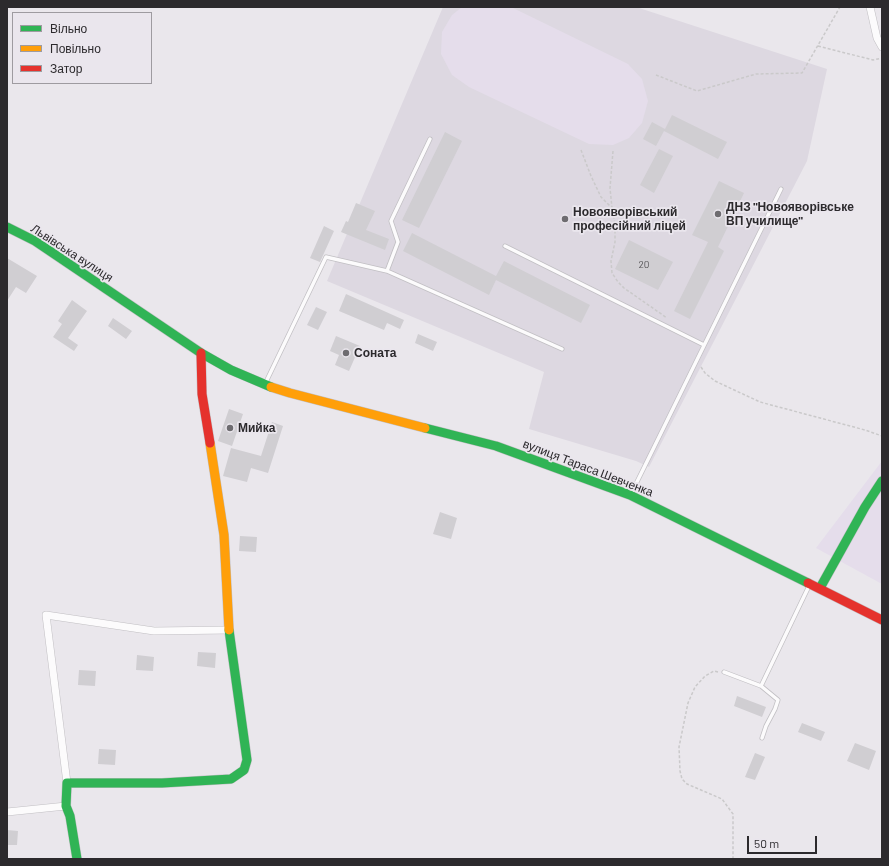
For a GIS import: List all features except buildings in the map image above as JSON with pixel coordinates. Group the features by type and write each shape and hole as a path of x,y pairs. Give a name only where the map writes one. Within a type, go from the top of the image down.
{"street":[{"path":"870,7 877,38 882,47"},
{"name":"Львівська вулиця","path":"7,227 35,241 201,353"},
{"path":"67,783 162,783 231,779 244,770 247,760 229,630 224,535 202,394 201,353"},
{"name":"вулиця Тараса Шевченка","path":"201,353 230,370 265,385 290,393 496,446 630,495 811,583 882,620"},
{"path":"820,588 865,507 882,481"},
{"path":"77,859 70,816 66,806 67,783 46,615 154,631 229,630"},
{"path":"7,812 66,806"}],"lane":[{"path":"387,270 398,242 391,221 430,139"},
{"path":"630,495 781,189"},
{"path":"505,246 704,345"},
{"path":"265,385 326,257 387,270 562,349"},
{"path":"761,686 811,583"},
{"path":"724,672 761,686 778,700 762,738"}],"path":[{"path":"656,75 697,91 756,74 802,73 840,7"},
{"path":"818,46 873,60 882,58"},
{"path":"581,150 601,197 612,208"},
{"path":"613,151 610,188 615,224 615,242 611,261 612,273 624,288 671,322"},
{"path":"698,357 700,366 705,373 715,381 760,402 865,430 882,436"},
{"path":"724,672 714,672 705,676 695,687 688,703 679,747 680,770 682,779 687,784 722,799 733,814 733,859"}],"shaded area":[{"name":"Новояворівський професійний ліцей","path":"443,7 636,7 827,69 807,161 649,467 636,461 529,429 544,372 327,281"},
{"path":"462,7 511,7 628,64 642,79 648,101 642,123 629,138 613,145 589,144 469,87 452,75 441,54 442,32 452,15"},
{"path":"882,461 882,584 816,548"}],"traffic: fast":[{"path":"7,227 35,241 201,353 231,370 271,387"},
{"path":"425,428 496,446 630,495 808,583"},
{"path":"820,588 865,507 882,481"},
{"path":"77,859 70,816 66,806 67,783 162,783 231,779 244,770 247,760 229,630"}],"traffic: slow":[{"path":"271,387 425,428"},
{"path":"210,443 224,535 229,630"}],"traffic: jam":[{"path":"201,353 202,394 210,443"},
{"path":"808,583 882,620"}],"place":[{"name":"ДНЗ \"Новояворівське ВП училище\"","path":"718,214"},
{"name":"Новояворівський професійний ліцей","path":"565,219"},
{"name":"Соната","path":"346,353"},
{"name":"Мийка","path":"230,428"}]}
